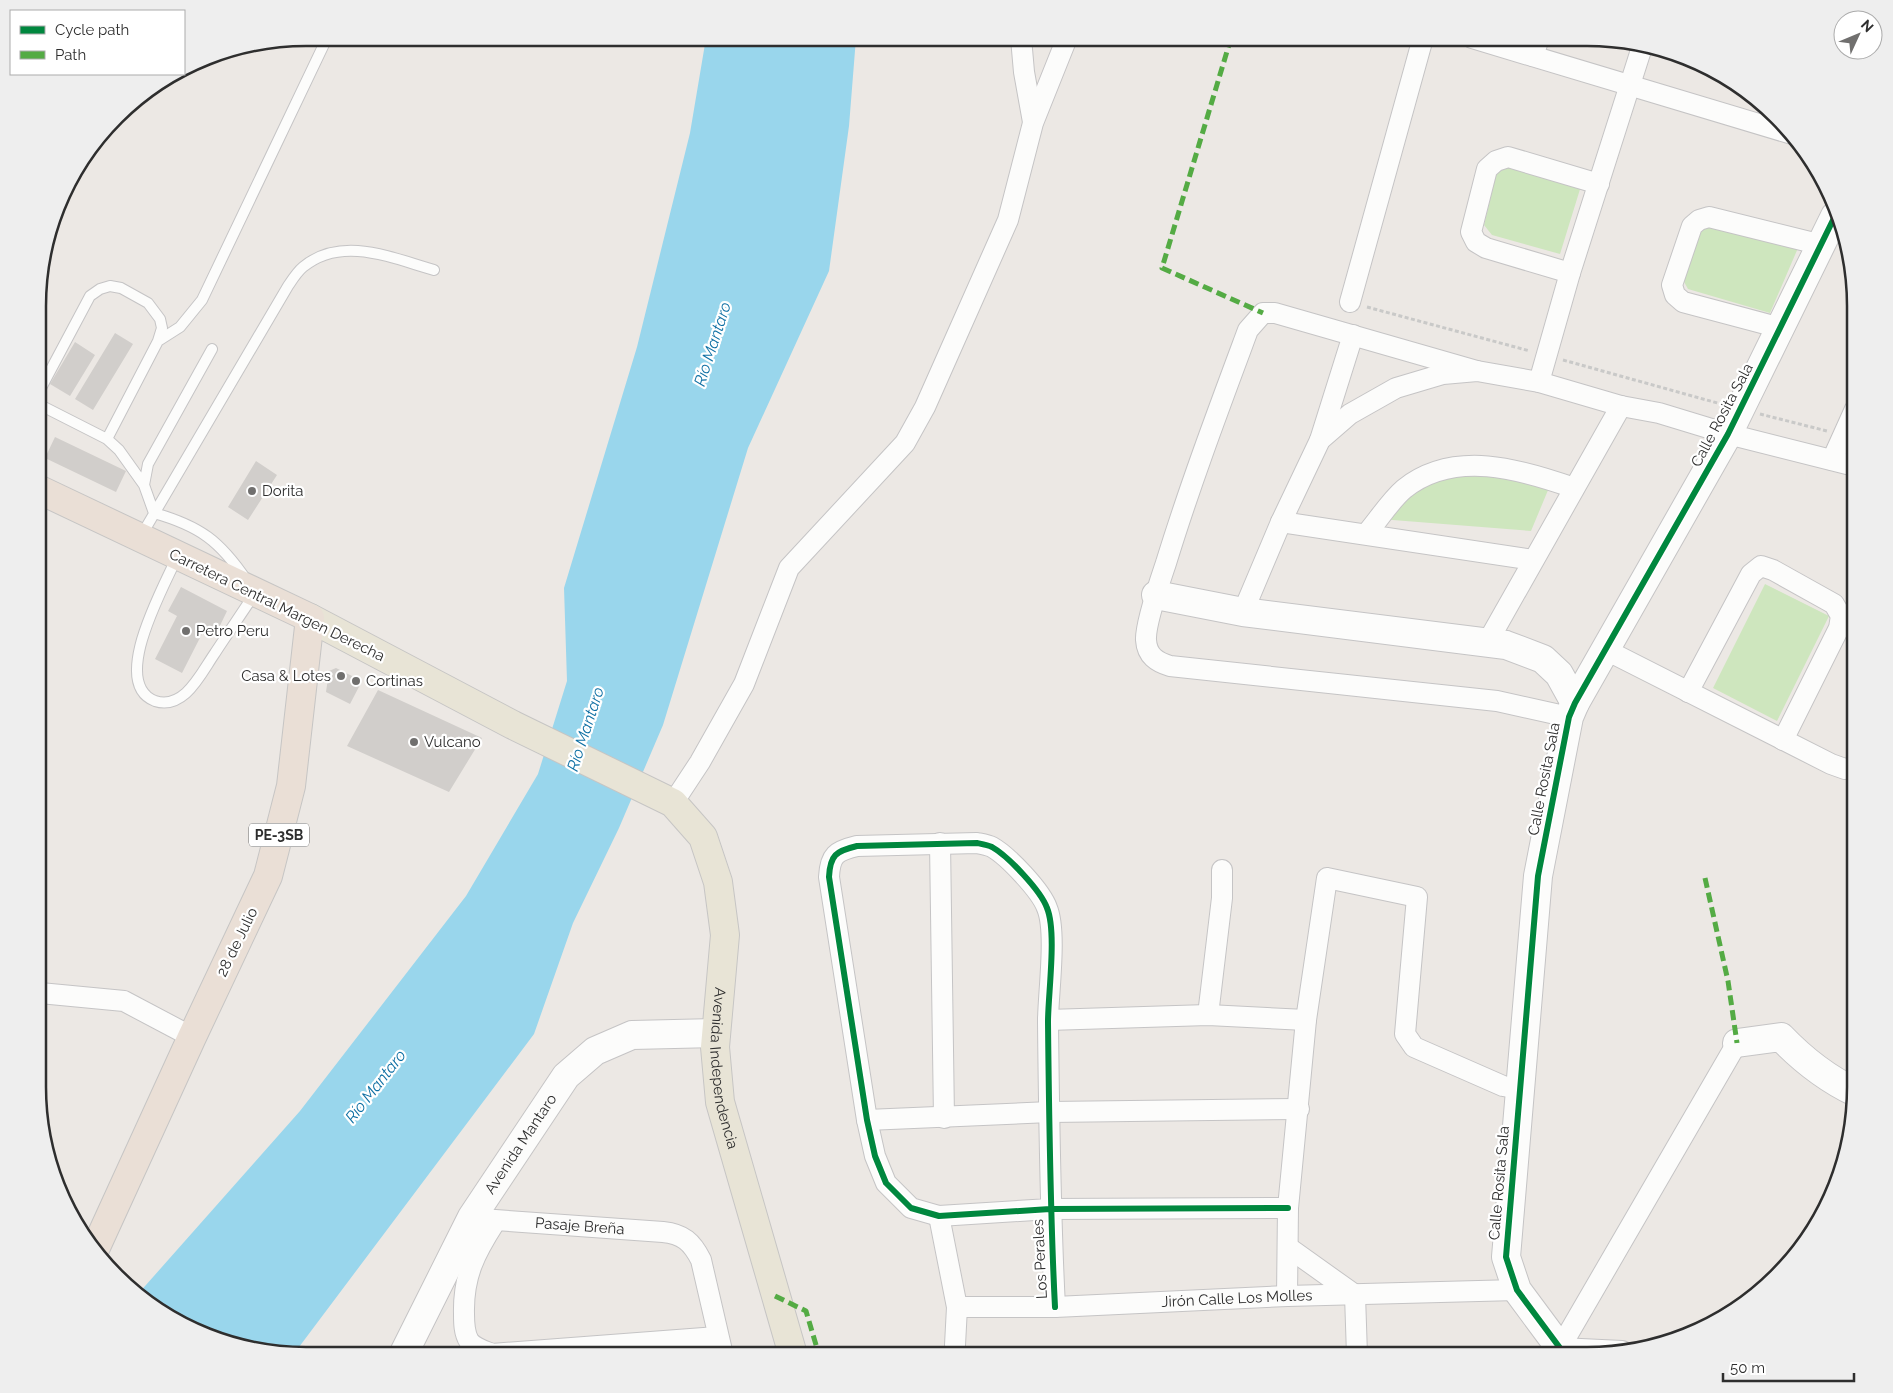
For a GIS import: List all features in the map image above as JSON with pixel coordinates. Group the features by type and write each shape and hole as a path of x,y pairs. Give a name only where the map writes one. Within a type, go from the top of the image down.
{"highway":[{"name":"Carretera Central Margen Derecha","path":"46,493 139,539 310,618"},
{"name":"28 de Julio","path":"98,1242 192,1036 268,876 291,786 310,618"}],"main road":[{"name":"Carretera Central Margen Derecha","path":"310,618 513,725 665,798"},
{"name":"Avenida Independencia","path":"665,798 703,837 718,882 725,935 715,1047 720,1102 791,1347"}],"street":[{"path":"1022,46 1024,72 1033,123"},
{"path":"665,798 700,762 744,684 788,568 905,443 925,407 1008,220 1033,123 1064,46"},
{"path":"1350,302 1421,46"},
{"path":"1536,47 1630,85 1777,130"},
{"path":"1539,382 1570,273 1640,52"},
{"path":"1570,273 1486,248 1476,242 1470,232 1487,168 1496,161 1508,157 1599,184"},
{"path":"1781,328 1683,302 1675,295 1672,285 1692,226 1699,220 1709,217 1822,245"},
{"name":"Calle Rosita Sala","path":"1556,1347 1517,1290 1506,1257 1538,876 1572,710 1728,434 1832,222"},
{"path":"1156,595 1243,612 1506,645 1544,659 1559,674 1572,710 1170,666 1157,662 1149,653 1146,640 1156,595 1184,505 1248,330 1263,313 1275,312 1477,371 1539,382 1621,406 1659,413 1728,434 1847,464"},
{"path":"1243,612 1281,522 1320,440 1353,335"},
{"path":"1320,440 1350,414 1396,388 1443,374 1477,371"},
{"path":"1487,643 1621,406"},
{"path":"1832,460 1847,426"},
{"path":"1367,533 1404,490 1432,472 1460,466 1486,466 1536,474 1574,488"},
{"path":"1281,522 1367,533 1533,560"},
{"path":"1688,692 1751,574 1761,566 1773,570 1834,604 1841,616 1839,628 1783,740"},
{"path":"1606,650 1783,740 1847,768"},
{"path":"940,843 944,1118"},
{"name":"Los Perales","path":"1055,1307 1050,1209 1048,1020 1051,927 1048,910 1033,884 992,847 977,843 940,843 856,846 844,849 835,854 830,864 829,877 867,1120 875,1156 886,1183 911,1208 939,1216 1050,1209 1288,1208"},
{"path":"1208,1015 1222,898 1222,870"},
{"path":"1287,1296 1288,1208 1306,1020 1327,878 1417,897 1405,1034 1414,1047 1503,1086 1520,1089"},
{"path":"46,994 124,1002 192,1036"},
{"path":"1048,1020 1208,1015 1306,1020"},
{"name":"Avenida Mantaro","path":"408,1347 566,1076 595,1051 632,1035 716,1033"},
{"path":"1563,1347 1737,1043 1781,1037 1801,1057 1824,1074 1847,1087"},
{"path":"867,1120 1050,1112 1298,1109"},
{"path":"939,1216 957,1307 955,1344"},
{"path":"478,1347 469,1341 464,1327 464,1303 467,1274 476,1252 483,1219"},
{"name":"Pasaje Breña","path":"483,1219 663,1232 686,1238 701,1260 720,1346"},
{"path":"1289,1248 1356,1295 1357,1347"},
{"name":"Jirón Calle Los Molles","path":"957,1307 1055,1307 1287,1296 1517,1290"},
{"path":"692,1347 720,1346"}],"lane":[{"path":"158,341 180,327 202,300 323,46"},
{"path":"139,539 288,286 302,268 324,256 342,251 365,250 434,270"},
{"path":"46,379 90,296 100,289 110,286 121,288 148,303 160,319 162,328 158,341 107,439"},
{"path":"144,485 148,464 212,349"},
{"path":"46,408 107,439 119,450 144,485 154,513"},
{"path":"154,513 190,524 214,541 233,560 255,593 201,675 186,692 174,701 162,703 150,699 141,690 137,677 136,662 140,642 177,556"}],"path":[{"path":"1350,302 1740,410 1843,434"}],"green space":[{"path":"1508,163 1581,186 1560,254 1492,235 1484,225 1497,171"},
{"path":"1708,221 1798,248 1770,313 1688,289 1683,280 1699,226"},
{"path":"1445,471 1551,483 1531,531 1380,519"},
{"path":"1765,584 1829,616 1777,721 1713,688"}],"water":[{"name":"Río Mantaro","path":"705,46 855,46 849,126 829,271 748,448 663,725 619,828 573,923 534,1034 299,1347 256,1342 207,1327 176,1312 143,1289 300,1111 466,896 538,774 567,681 564,588 637,347 690,133"}],"building":[{"path":"115,333 133,344 93,410 75,399"},
{"path":"75,342 95,355 70,396 50,384"},
{"path":"55,437 126,471 116,492 46,458"},
{"name":"Dorita","path":"256,461 277,475 248,520 228,507"},
{"name":"Petro Peru","path":"181,587 227,611 216,634 205,628 182,673 155,659 177,616 168,611"},
{"path":"336,668 362,681 350,704 326,692 329,671"},
{"name":"Vulcano","path":"378,690 482,738 449,792 347,746"}],"marked path":[{"path":"1229,46 1162,268 1263,313"},
{"path":"1705,878 1728,981 1737,1043"},
{"path":"775,1296 806,1311 817,1347"}],"cycle path":[{"path":"1559,1347 1517,1290 1506,1257 1538,876 1569,717 1575,703 1728,434 1832,221"},
{"path":"1055,1307 1053,1271 1052,1236 1051,1200 1048,1022 1052,947 1050,919 1044,901 1023,874 999,852 987,845 977,843 857,846 839,852 833,859 829,877 867,1120 875,1156 886,1183 911,1208 939,1216 1050,1209 1288,1208"}],"place":[{"name":"Dorita","path":"252,491"},
{"name":"Petro Peru","path":"186,631"},
{"name":"Casa & Lotes","path":"341,676"},
{"name":"Cortinas","path":"356,681"},
{"name":"Vulcano","path":"414,742"}]}
